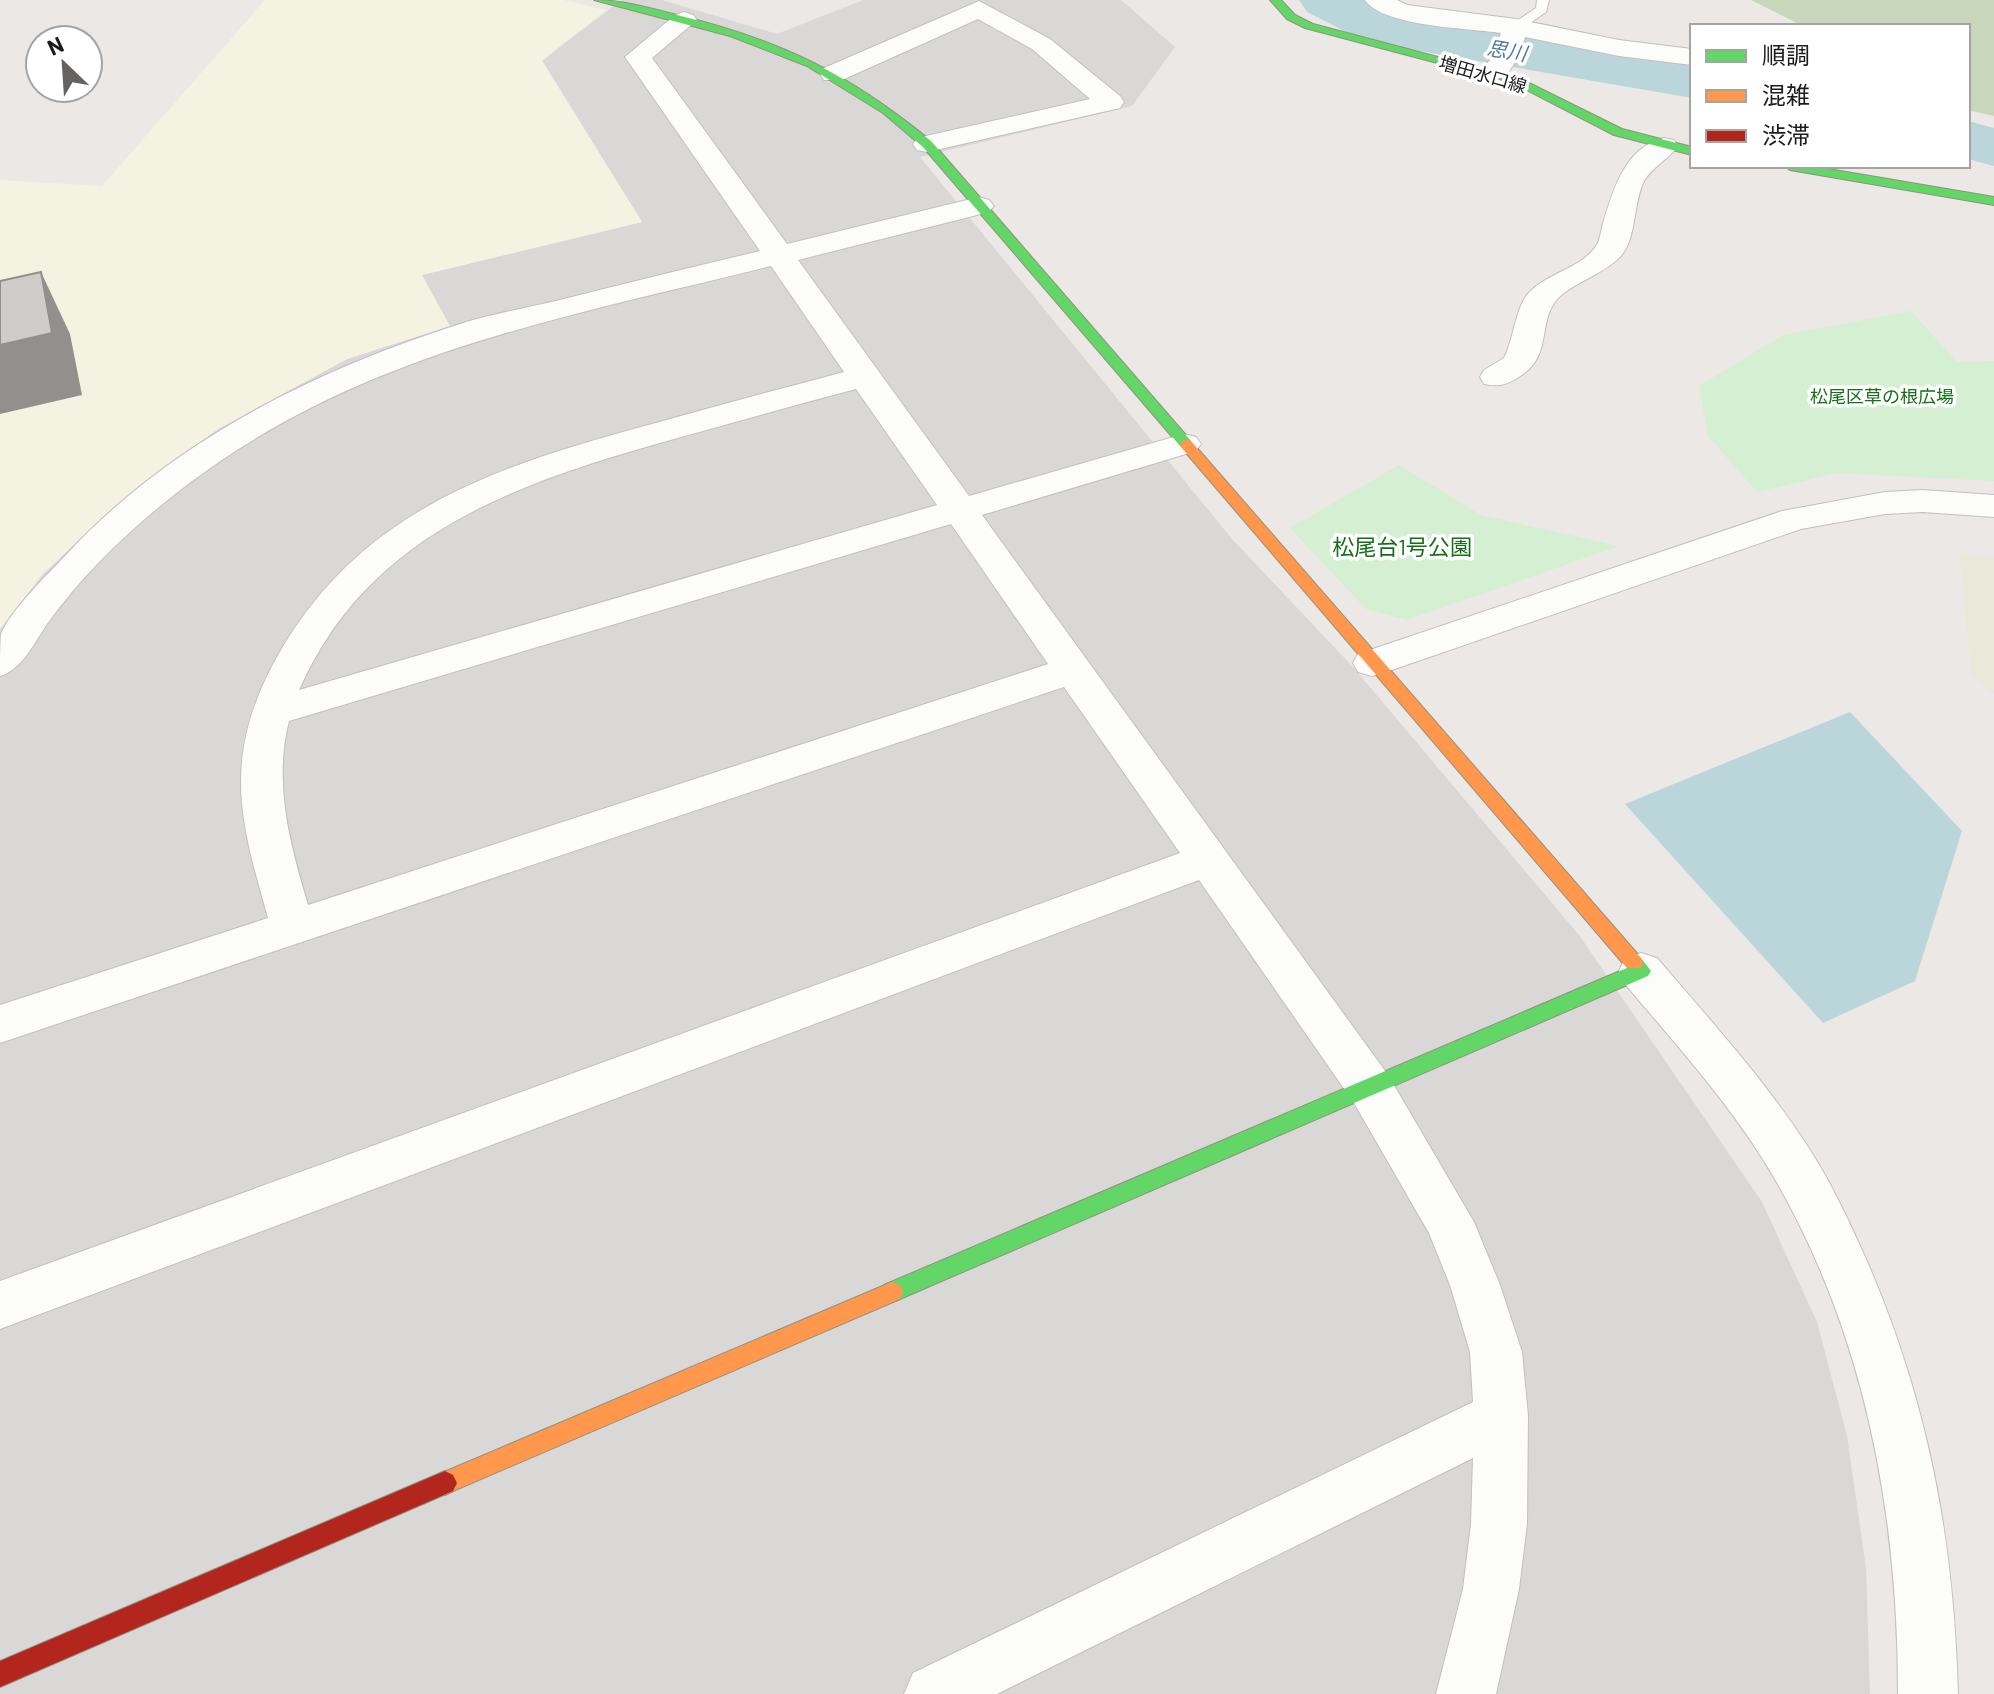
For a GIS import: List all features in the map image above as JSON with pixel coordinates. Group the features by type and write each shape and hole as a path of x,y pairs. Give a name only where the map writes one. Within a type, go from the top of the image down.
{"street":[{"path":"599,0 767,42 868,93 927,144 1750,1101 1811,1198 1865,1321 1890,1389 1917,1525 1928,1610 1928,1694"},
{"name":"増田水口線","path":"1275,0 1291,17 1328,33 1498,67 1517,81 1618,132 1678,148"},
{"path":"1377,0 1401,12 1690,57"},
{"path":"833,74 979,9 1041,44 1110,102 927,144"},
{"path":"684,20 638,57 1371,1089 1449,1222 1475,1285 1496,1352 1501,1416 1496,1550 1491,1589 1466,1694"},
{"path":"1498,67 1515,30"},
{"path":"1496,377 1518,364 1529,340 1538,301 1557,283 1583,272 1610,250 1630,180 1644,163 1678,148"},
{"path":"1802,168 1994,201"},
{"path":"0,663 68,572 157,489 232,437 314,392 395,356 474,330 979,206"},
{"path":"292,925 263,811 261,781 271,712 308,632 354,579 410,531 490,485 551,462 866,376"},
{"path":"271,712 1184,444"},
{"path":"1372,663 1795,519 1885,503 1923,501 1994,506"},
{"path":"0,1024 292,925 1073,670"},
{"path":"0,1305 1208,860"},
{"path":"2,1694 0,1675 1641,971"},
{"path":"934,1694 1501,1416"}],"lane":[{"path":"1515,30 1542,9 1543,0"}],"shaded area":[{"path":"265,0 564,0 606,10 542,61 642,222 422,275 450,326 347,359 220,428 161,469 103,517 42,575 0,629 0,180 102,186"},
{"path":"622,0 662,0 777,34 863,0 1121,0 1175,47 1132,106 920,157 1232,539 1353,667 1579,935 1762,1202 1817,1322 1847,1436 1866,1568 1870,1694 0,1694 0,629 42,575 103,517 161,469 220,428 347,359 449,326 421,275 642,222 542,60"},
{"path":"1960,555 1994,558 1994,694 1971,673"}],"green space":[{"path":"1751,0 1994,0 1994,116 1970,110 1970,24 1799,24"},
{"name":"松尾区草の根広場","path":"1911,311 1957,362 1994,361 1994,481 1836,473 1757,492 1708,436 1699,386 1783,335"},
{"name":"松尾台1号公園","path":"1399,465 1481,515 1619,546 1407,620 1366,609 1290,528"}],"water":[{"path":"1850,712 1962,831 1915,981 1823,1023 1625,804"}],"building":[{"path":"41,272 52,333 0,345 0,281"}],"waterway":[{"name":"思川","path":"1327,0 1370,22 1428,37 1690,80"},
{"name":"思川","path":"1970,141 1994,147"}],"traffic: fast":[{"path":"599,0 734,33 774,47 849,85 887,111 927,144 1186,444"},
{"path":"1275,0 1291,17 1309,26 1517,81 1618,132 1690,150"},
{"path":"1802,168 1994,201"},
{"path":"892,1292 1641,971 1634,963"}],"traffic: slow":[{"path":"1186,444 1634,963"},
{"path":"445,1483 892,1292"}],"traffic: jam":[{"path":"0,1674 445,1483"}]}
